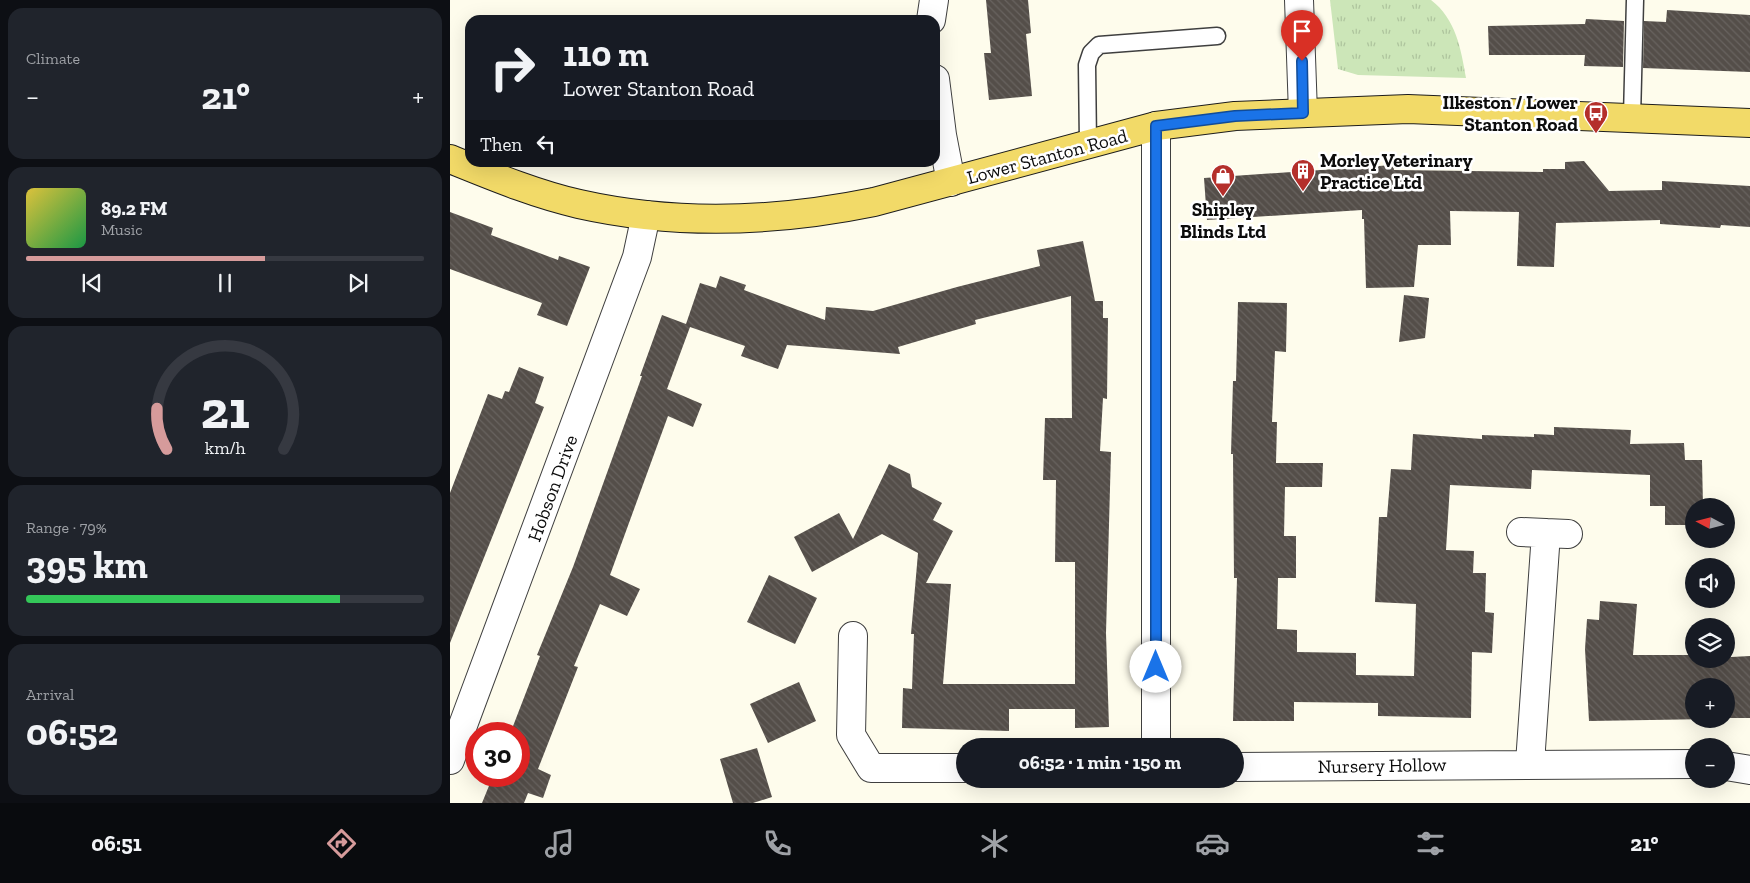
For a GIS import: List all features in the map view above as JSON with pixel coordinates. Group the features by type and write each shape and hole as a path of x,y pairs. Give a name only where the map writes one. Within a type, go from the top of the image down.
{"main road":[{"name":"Lower Stanton Road","path":"471,167 577,204 646,215 722,219 798,216 874,202 1156,126 1235,116 1408,110 1632,117 1750,123"},
{"name":"Lower Stanton Road","path":"450,159 465,165"}],"street":[{"path":"932,15 934,0"},
{"path":"1299,0 1303,113"},
{"path":"940,119 951,182"},
{"path":"1156,126 1156,738"},
{"name":"Hobson Drive","path":"450,760 637,257 646,215"},
{"path":"1530,763 1545,533"},
{"path":"853,636 852,736 871,768 956,768"},
{"name":"Nursery Hollow","path":"1244,767 1530,763 1685,764"},
{"path":"1735,768 1750,770"}],"lane":[{"path":"1632,117 1635,0"},
{"path":"1088,144 1087,65 1091,53 1099,45 1217,36"}],"green space":[{"path":"1330,0 1431,0 1452,25 1462,56 1466,78 1358,75 1338,69"}],"building":[{"path":"986,0 1028,0 1031,33 1026,34 1032,96 989,100 984,53 991,53"},
{"path":"1667,10 1750,15 1750,72 1643,68 1644,21 1666,22"},
{"path":"1586,19 1624,21 1623,67 1584,66 1585,55 1489,55 1488,26 1585,24"},
{"path":"1584,161 1609,191 1662,190 1662,181 1750,186 1750,227 1721,225 1720,228 1660,224 1660,220 1556,223 1554,267 1517,266 1519,212 1450,211 1451,245 1418,245 1414,287 1366,288 1364,219 1362,219 1362,210 1207,220 1204,178 1393,165 1394,170 1543,172 1543,169 1565,169 1565,162"},
{"path":"450,212 493,228 491,235 558,260 559,256 590,267 567,326 537,315 542,303 450,269"},
{"path":"1083,241 1095,301 1103,301 1103,318 1108,318 1107,399 1103,398 1100,451 1111,452 1106,633 1109,727 1075,728 1075,709 1009,709 1009,731 902,728 903,688 912,689 914,634 911,634 918,553 882,534 812,572 794,537 839,513 853,539 889,464 910,474 912,487 942,503 933,520 953,531 926,583 951,584 943,684 1075,684 1075,562 1055,562 1056,480 1043,480 1045,418 1072,418 1071,296 975,320 976,324 898,347 900,354 787,345 778,369 741,356 745,346 690,327 667,389 702,404 693,427 668,416 610,575 640,589 627,616 600,604 574,666 578,667 538,769 551,775 543,798 528,793 524,803 482,803 489,787 530,787 530,722 515,722 540,656 537,655 573,567 662,315 686,324 700,283 716,288 720,276 746,285 744,290 825,320 826,307 873,311 1040,266 1037,250"},
{"path":"1404,295 1429,298 1425,338 1399,342"},
{"path":"1238,302 1287,303 1286,352 1275,351 1272,422 1277,422 1276,463 1323,463 1322,487 1285,487 1284,536 1296,536 1296,578 1278,578 1277,629 1297,630 1297,652 1356,653 1356,675 1414,676 1416,604 1375,602 1379,517 1387,517 1391,469 1411,470 1413,434 1482,439 1482,435 1534,437 1534,434 1554,435 1554,427 1631,430 1630,444 1684,443 1685,460 1702,460 1703,498 1685,498 1685,525 1665,525 1665,506 1650,506 1650,475 1532,470 1531,489 1450,485 1446,550 1474,551 1473,573 1486,573 1485,612 1494,613 1492,653 1472,652 1471,718 1378,716 1378,703 1294,702 1294,721 1233,721 1237,578 1234,578 1233,454 1231,454 1233,381 1236,381"},
{"path":"519,367 544,377 535,403 544,407 450,643 450,493 488,394 502,399 505,391 509,392"},
{"path":"769,575 817,598 795,644 747,622"},
{"path":"1600,601 1637,604 1633,655 1685,655 1685,668 1735,668 1735,657 1750,656 1750,718 1735,718 1735,678 1685,678 1685,719 1589,721 1585,649 1587,619 1599,620"},
{"path":"799,682 816,721 768,743 750,704"},
{"path":"757,748 772,797 753,803 733,803 720,759"}],"place":[{"name":"Ilkeston / Lower Stanton Road","path":"1596,134"},
{"name":"Morley Veterinary Practice Ltd","path":"1303,192"},
{"name":"Shipley Blinds Ltd","path":"1223,197"}],"route":[{"path":"1156,667 1156,126 1235,116 1303,113 1302,61"}]}
